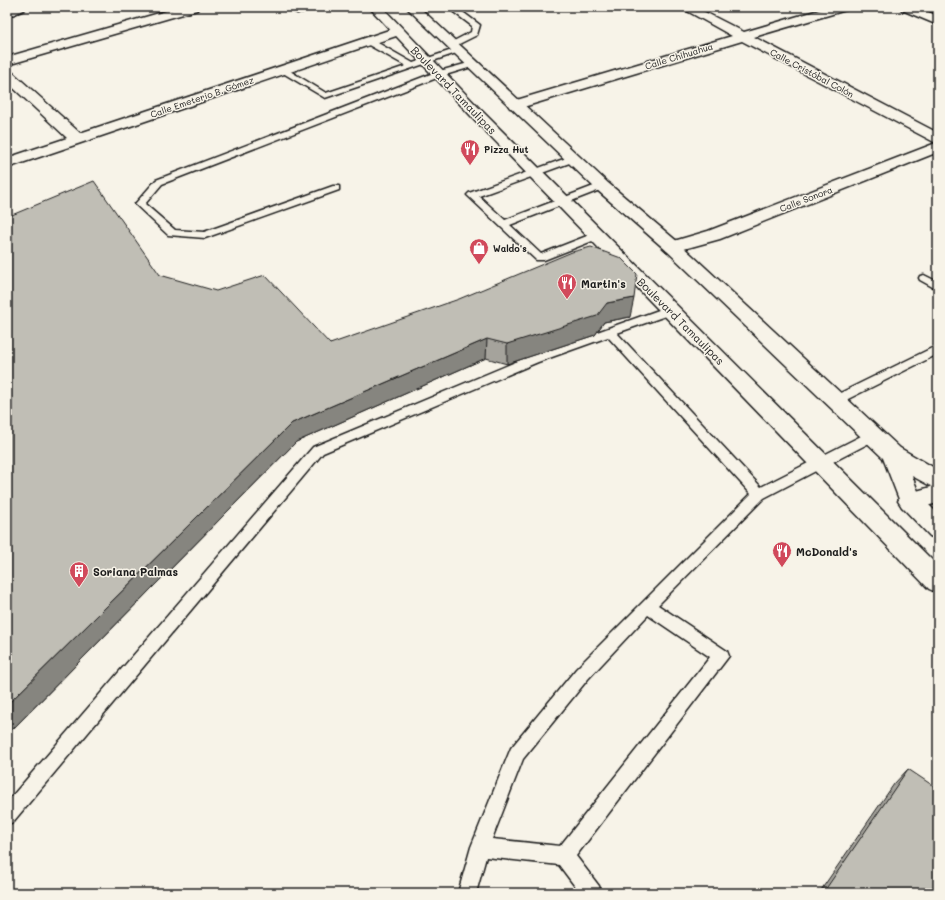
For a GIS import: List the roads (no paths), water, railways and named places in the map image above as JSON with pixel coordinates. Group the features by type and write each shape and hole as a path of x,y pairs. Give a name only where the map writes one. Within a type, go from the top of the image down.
{"street":[{"path":"7,13 20,7"},
{"path":"7,53 165,7"},
{"path":"7,61 193,7"},
{"name":"Boulevard Tamaulipas","path":"375,7 398,31 426,67 534,172 938,582"},
{"path":"412,7 572,159 673,248 872,436 892,454 938,481"},
{"name":"Calle Cristóbal Colón","path":"686,7 938,139"},
{"name":"Calle Chihuahua","path":"515,105 842,7"},
{"path":"906,7 938,21"},
{"name":"Calle Emeterio B. Gómez","path":"7,163 398,31"},
{"path":"7,75 77,139"},
{"name":"Calle Sonora","path":"673,248 714,235 938,147"},
{"path":"892,454 910,501 938,529"},
{"path":"910,501 938,494"}],"lane":[{"path":"289,7 297,11 319,7"},
{"path":"336,188 205,235 172,233 140,204 159,182 426,67 455,48 474,32 476,25 451,7"},
{"path":"368,41 426,67"},
{"path":"282,70 325,96 426,67 472,64"},
{"path":"572,159 472,195 540,258 596,236"},
{"path":"503,224 602,186"},
{"path":"924,278 938,287"},
{"path":"7,816 318,450 534,359 670,310"},
{"path":"610,332 759,494"},
{"path":"834,401 938,350"},
{"path":"467,893 480,847 517,754 582,674 647,606 759,494 872,436"},
{"path":"564,856 721,656 647,606"},
{"path":"480,847 564,856 592,893"}],"place":[{"name":"Pizza Hut","path":"470,166"},
{"name":"Waldo's","path":"479,265"},
{"name":"Martin's","path":"567,300"},
{"name":"McDonald's","path":"782,568"},
{"name":"Soriana Palmas","path":"79,588"}]}
